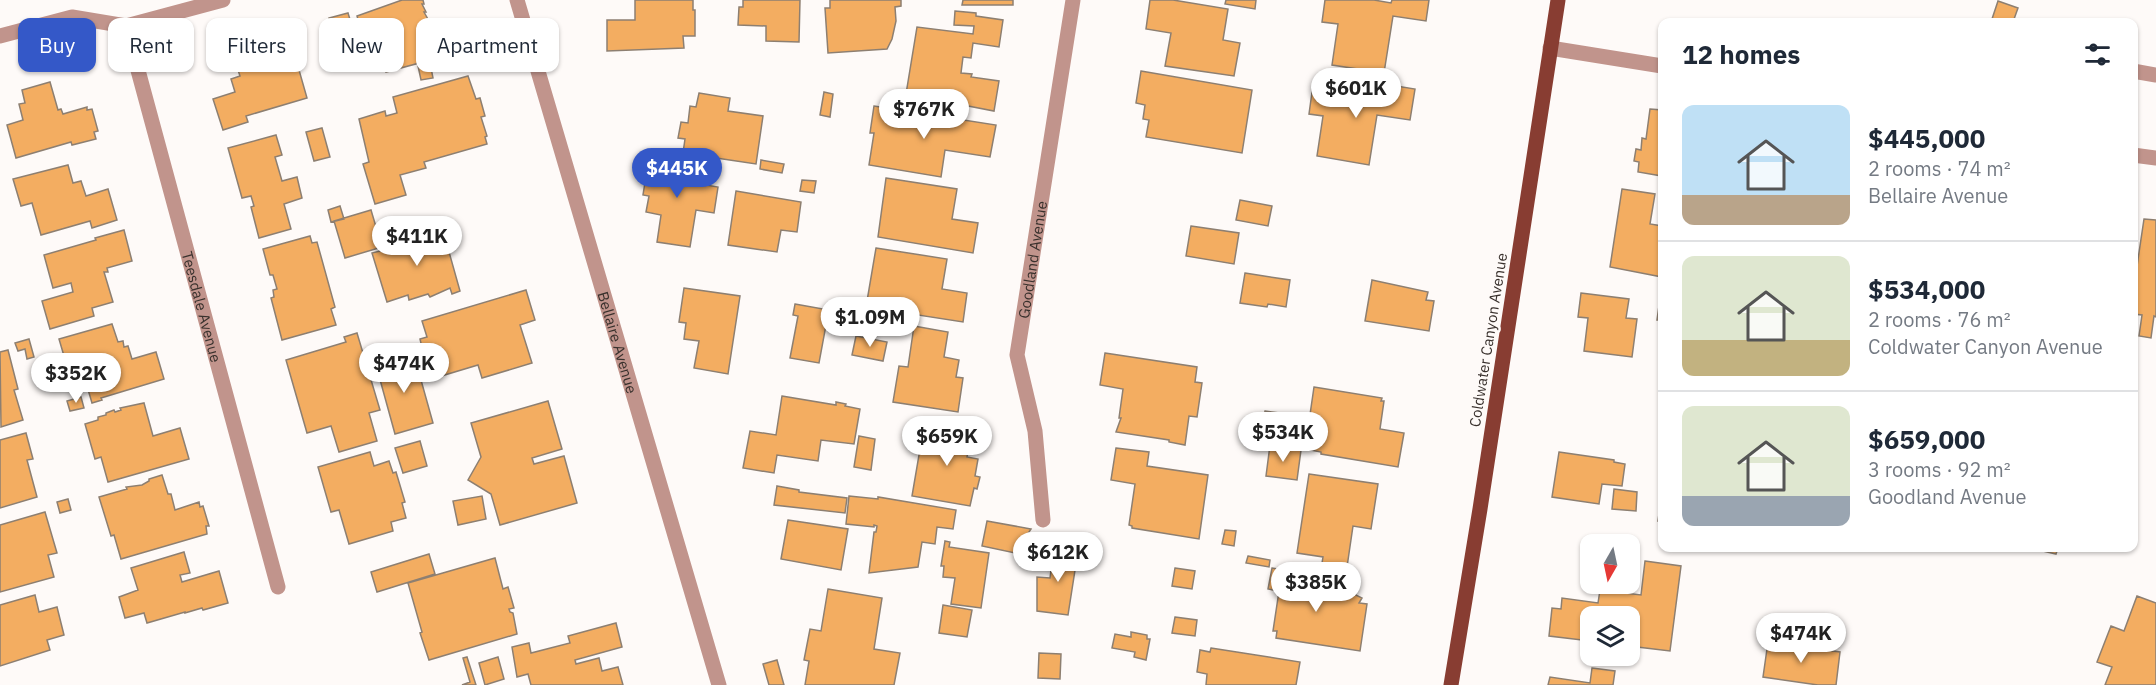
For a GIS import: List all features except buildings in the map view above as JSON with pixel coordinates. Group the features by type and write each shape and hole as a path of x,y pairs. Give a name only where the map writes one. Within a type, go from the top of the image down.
{"main road":[{"name":"Coldwater Canyon Avenue","path":"1451,685 1558,0"}],"street":[{"path":"156,18 223,0"},
{"name":"Bellaire Avenue","path":"517,0 719,685"},
{"name":"Goodland Avenue","path":"1042,520 1035,431 1017,355 1073,0"},
{"path":"0,36 72,17 108,23"},
{"path":"1550,48 1658,65"},
{"name":"Teesdale Avenue","path":"138,72 278,587"},
{"path":"2138,72 2156,75"},
{"path":"2138,156 2156,158"}]}
